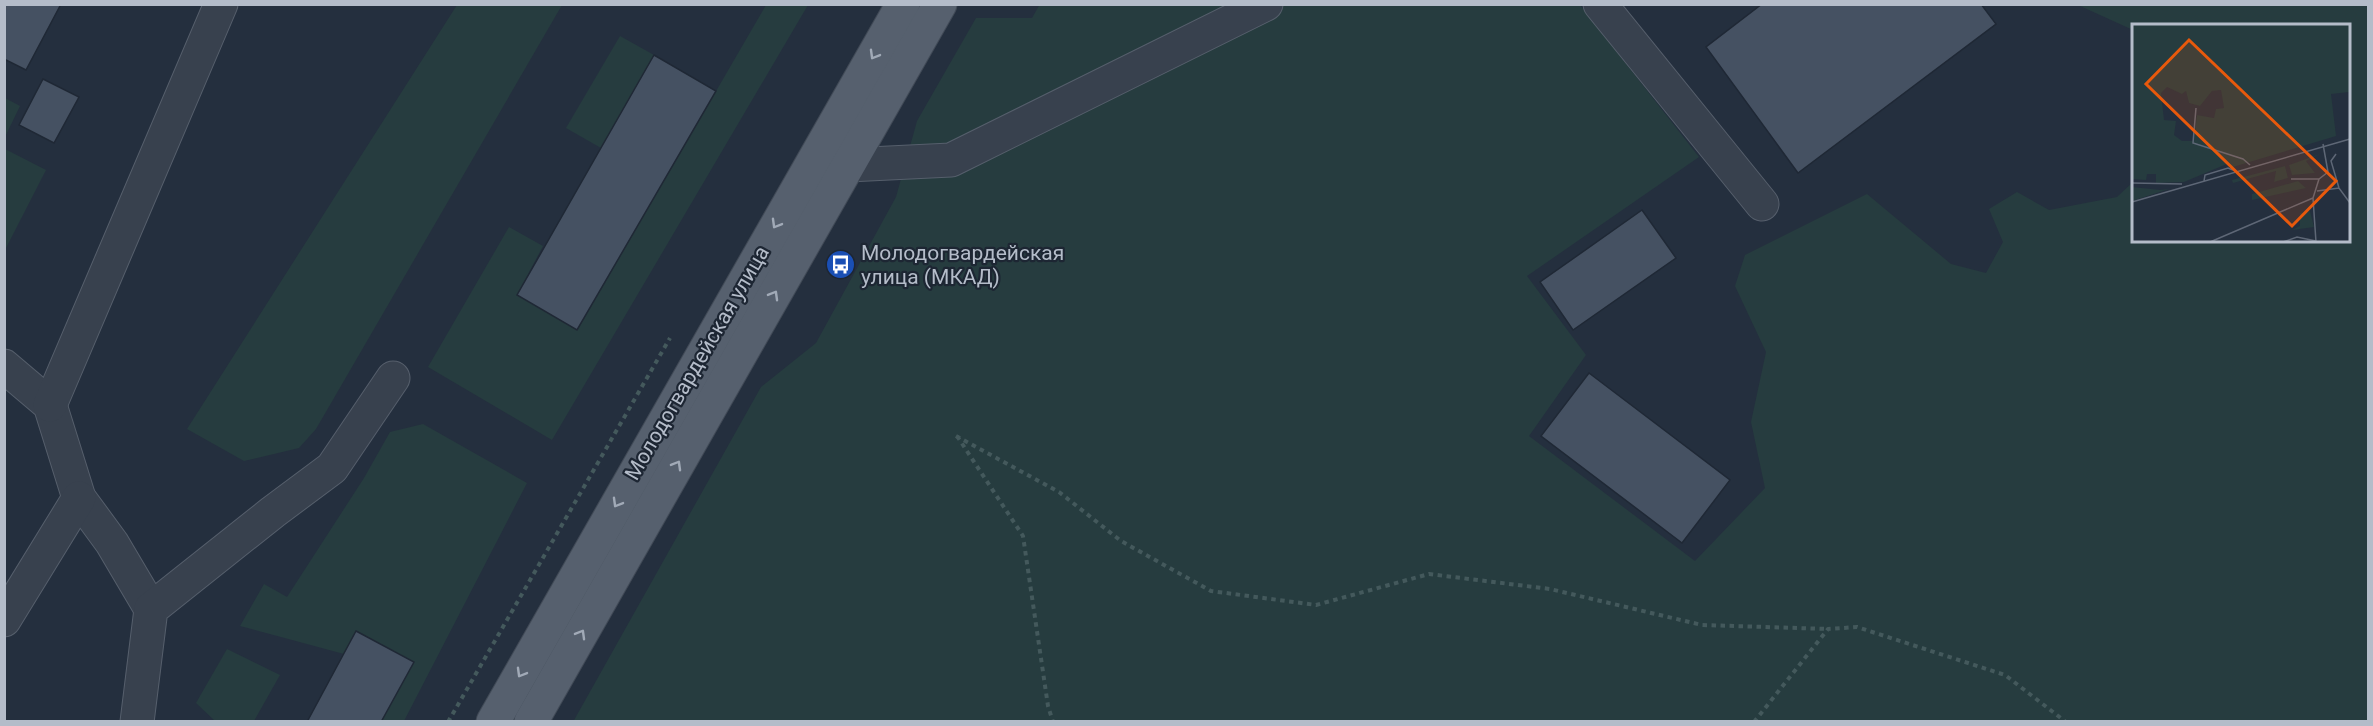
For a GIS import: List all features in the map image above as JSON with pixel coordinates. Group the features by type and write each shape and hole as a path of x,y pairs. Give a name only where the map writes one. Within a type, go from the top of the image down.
{"main road":[{"name":"Молодогвардейская улица","path":"493,722 903,4"},
{"name":"Молодогвардейская улица","path":"531,722 940,4"}],"lane":[{"path":"50,405 221,4"},
{"path":"848,165 951,160 1266,4"},
{"path":"1600,4 1762,204"},
{"path":"4,366 50,405 79,498 112,543 151,609 137,722"},
{"path":"151,609 332,468 393,378"},
{"path":"4,620 79,498"}],"path":[{"path":"1053,722 1048,706 1023,536 956,436 1059,492 1121,541 1211,591 1316,605 1429,574 1550,589 1702,625 1828,629 1857,627 2005,675 2066,722"},
{"path":"1754,722 1828,629"}],"green space":[{"path":"1040,4 1580,5 1699,157 1527,276 1586,355 1529,436 1695,561 1765,488 1751,422 1766,352 1735,286 1745,255 1867,194 1951,264 1986,273 2003,242 1989,209 2017,192 2049,210 2117,197 2132,183 2132,242 2349,242 2349,24 2132,24 2132,30 2078,5 2368,5 2368,721 573,722 761,387 816,343 896,197 917,121 976,18 1032,18"},
{"path":"457,5 562,5 316,429 299,448 244,461 187,429"},
{"path":"766,5 808,5 552,440 428,367 509,227 543,246 517,295 578,329"},
{"path":"620,36 654,55 601,148 566,128"},
{"path":"5,98 20,106 5,137"},
{"path":"5,149 46,170 5,250"},
{"path":"423,424 527,483 404,721 381,721 413,662 357,631 344,654 240,626 264,584 287,597 364,478 390,432"},
{"path":"227,649 280,675 254,721 215,721 196,703"}],"building":[{"path":"4,4 61,4 26,70 4,59"},
{"path":"1762,4 1981,4 1996,24 1798,173 1706,47"},
{"path":"654,55 716,91 577,330 517,295"},
{"path":"43,79 79,97 54,143 19,125"},
{"path":"1642,210 1676,258 1573,330 1540,282"},
{"path":"1589,373 1730,480 1682,543 1541,436"},
{"path":"356,631 414,662 381,722 307,722"}],"place":[{"name":"Молодогвардейская улица (МКАД)","path":"840,265"}]}
